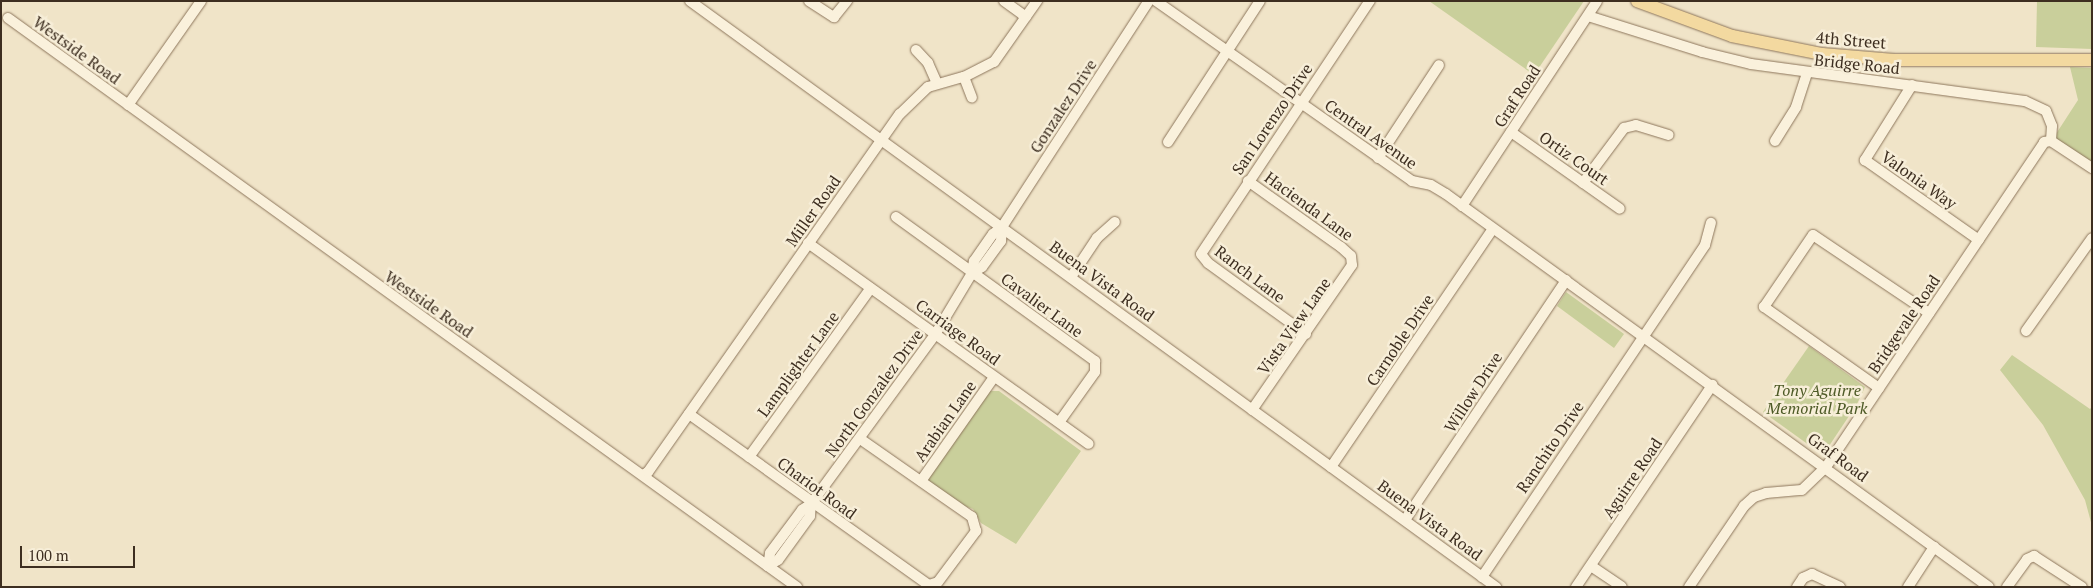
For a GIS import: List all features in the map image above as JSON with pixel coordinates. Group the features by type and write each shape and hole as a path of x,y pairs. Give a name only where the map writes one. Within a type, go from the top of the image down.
{"main road":[{"name":"4th Street","path":"1636,1 1732,36 1822,54 1894,60 2092,60"}],"street":[{"name":"Westside Road","path":"128,105 202,1"},
{"name":"Buena Vista Road","path":"690,1 1496,587"},
{"path":"809,1 834,17 847,1"},
{"path":"1004,1 1026,17"},
{"name":"Miller Road","path":"643,475 648,472 881,140 911,102 937,83 964,77 994,62 1037,1"},
{"name":"Gonzalez Drive","path":"1002,228 1149,1"},
{"name":"Central Avenue","path":"1156,1 1412,181 1434,186 1644,336"},
{"path":"1168,142 1260,1"},
{"name":"San Lorenzo Drive","path":"1201,254 1370,1"},
{"name":"Graf Road","path":"1462,206 1597,1"},
{"name":"Bridge Road","path":"1588,16 1702,52 1807,74 1912,85 2039,106 2046,110 2052,126 2051,141"},
{"name":"Westside Road","path":"8,18 797,587"},
{"path":"916,50 928,64 937,83"},
{"path":"1378,158 1440,65"},
{"path":"1775,141 1796,107 1807,74"},
{"path":"964,77 972,98"},
{"name":"Valonia Way","path":"1912,85 1865,160 1979,240"},
{"path":"1583,183 1624,128 1636,125 1668,136"},
{"name":"Ortiz Court","path":"1512,132 1620,209"},
{"path":"2051,141 2092,168"},
{"name":"Bridgevale Road","path":"1689,587 1744,506 1754,497 1766,493 1802,490 1826,467 2044,142 2051,141"},
{"name":"Hacienda Lane","path":"1248,181 1351,256"},
{"name":"Cavalier Lane","path":"896,217 1095,361 1095,372 1060,421"},
{"path":"1071,277 1102,231 1115,222"},
{"name":"Ranchito Drive","path":"1482,577 1706,245 1711,222"},
{"name":"North Gonzalez Drive","path":"768,566 778,560 810,516 811,504 936,333 972,273 979,254 992,234 1002,228"},
{"name":"Carnoble Drive","path":"1331,467 1493,229"},
{"path":"1879,388 1764,307 1813,235 1929,313"},
{"path":"2026,331 2092,238"},
{"name":"Carriage Road","path":"808,243 936,333 994,377 1060,421 1089,444"},
{"name":"Ranch Lane","path":"1201,254 1208,263 1306,334"},
{"name":"Vista View Lane","path":"1252,410 1347,276 1352,266 1351,256"},
{"name":"Willow Drive","path":"1405,520 1566,280"},
{"name":"Lamplighter Lane","path":"749,457 871,288"},
{"name":"Graf Road","path":"1644,336 1988,587"},
{"name":"Arabian Lane","path":"921,482 994,377"},
{"name":"Aguirre Road","path":"1576,587 1712,385"},
{"name":"Chariot Road","path":"689,414 811,504 929,585 938,582 976,531 972,517 921,482"},
{"path":"860,439 921,482"},
{"path":"1908,587 1934,547"},
{"path":"2007,587 2027,559 2034,556 2082,587"},
{"path":"1591,566 1622,587"},
{"path":"1798,587 1803,578 1812,574 1840,587"}],"green space":[{"path":"1429,1 1584,1 1534,75"},
{"path":"2037,1 2092,1 2092,49 2036,47"},
{"path":"2070,67 2092,68 2092,170 2054,137 2078,100"},
{"path":"1566,292 1624,334 1614,348 1557,306"},
{"name":"Tony Aguirre Memorial Park","path":"1809,346 1865,387 1857,404 1825,452 1820,453 1763,412"},
{"path":"2012,355 2090,409 2092,407 2092,526 2085,500 2043,425 2000,370"},
{"path":"989,391 999,391 1081,451 1016,544 981,523 973,509 956,503 925,481"}]}
